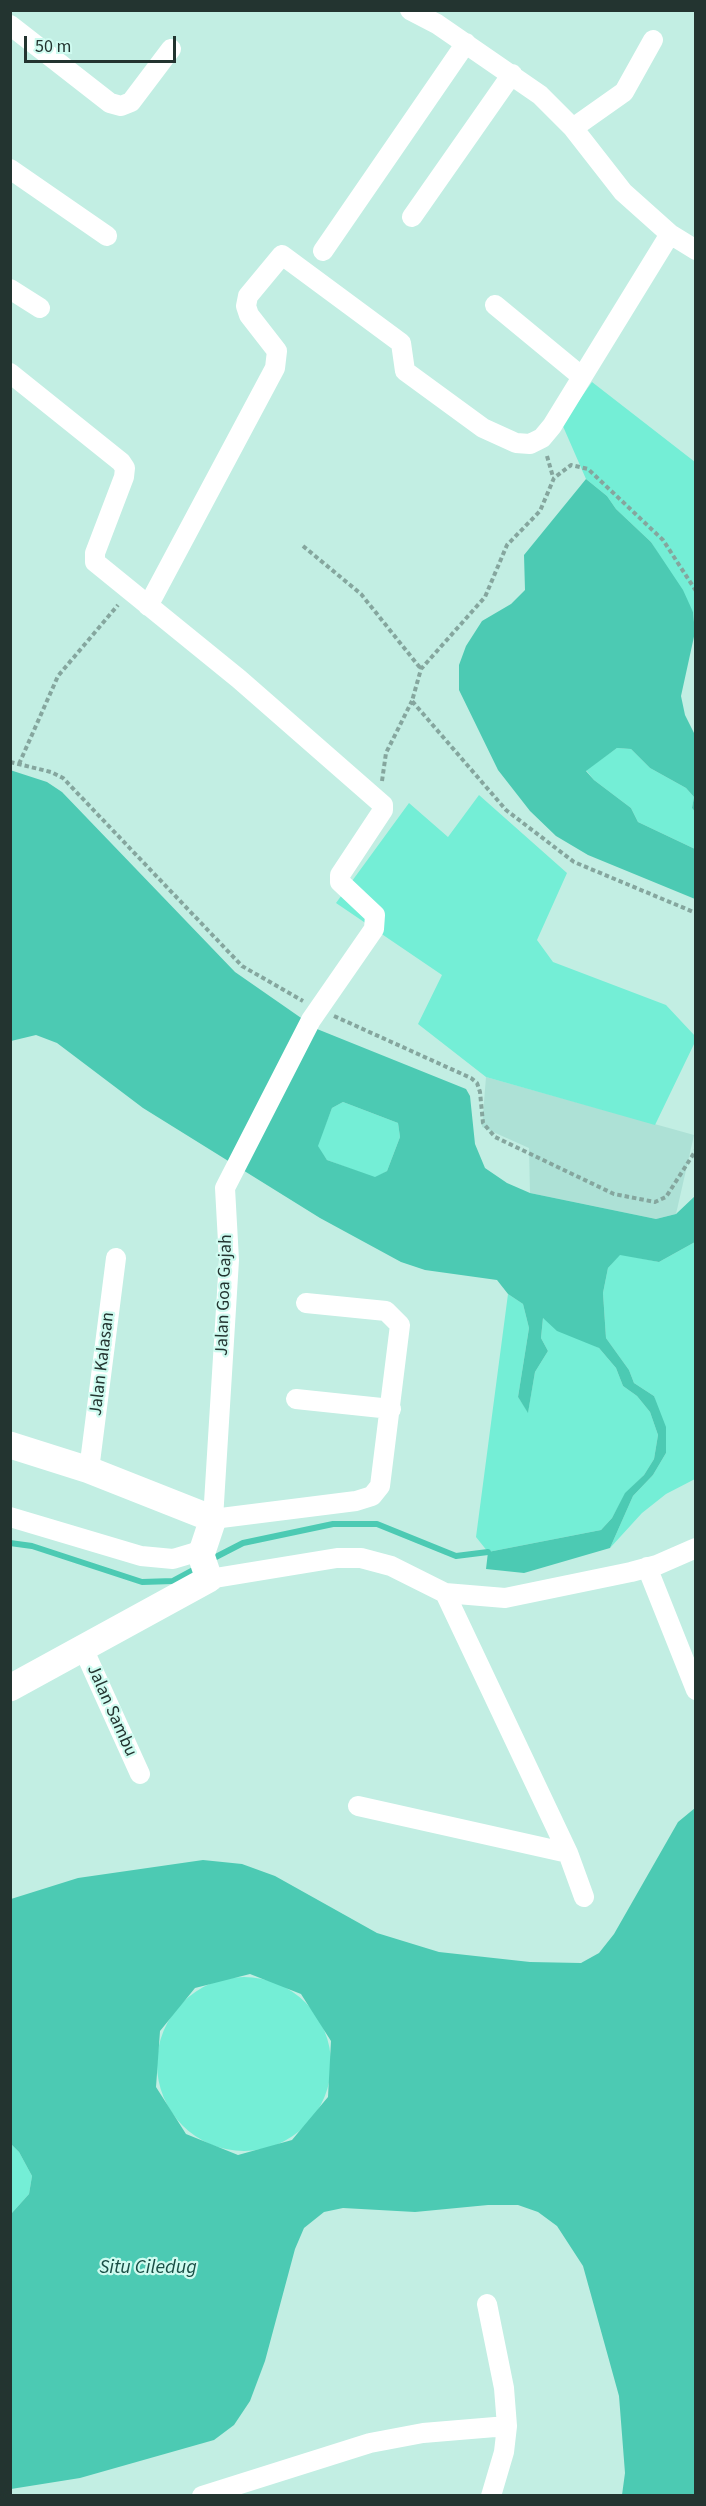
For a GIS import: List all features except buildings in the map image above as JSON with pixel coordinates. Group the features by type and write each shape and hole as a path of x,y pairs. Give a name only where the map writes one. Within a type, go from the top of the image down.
{"street":[{"path":"10,18 15,10"},
{"path":"410,10 437,24 540,95 573,128 623,192 670,234 696,250"},
{"path":"10,25 110,103 121,106 131,102 171,49"},
{"path":"573,128 624,92 653,40"},
{"path":"323,251 466,43"},
{"path":"412,217 512,74"},
{"path":"10,169 107,236"},
{"path":"148,606 275,368 277,351 249,315 246,306 248,296 282,255 401,343 405,371 483,428 516,443 530,444 542,438 670,234"},
{"path":"10,289 40,308"},
{"path":"495,305 581,376"},
{"path":"10,373 121,462 125,468 124,477 95,553 95,562 239,679 376,796"},
{"name":"Jalan Goa Gajah","path":"213,1519 229,1260 224,1196 230,1177 315,1015 374,929 375,915 340,882 340,875 383,810 381,801 376,796"},
{"name":"Jalan Kalasan","path":"89,1470 116,1258"},
{"path":"10,1445 89,1470 213,1519 356,1501 372,1496 380,1486 400,1325 386,1311 306,1303"},
{"path":"296,1399 391,1409"},
{"path":"10,1517 141,1556 204,1564 361,1558 391,1566 445,1593 506,1598 647,1567 696,1548"},
{"path":"10,1688 83,1648 204,1564 213,1519"},
{"path":"647,1567 696,1689"},
{"path":"445,1593 568,1853 584,1897"},
{"name":"Jalan Sambu","path":"83,1648 140,1774"},
{"path":"358,1806 568,1853"},
{"path":"487,2304 504,2388 507,2426 504,2452 491,2496"},
{"path":"202,2496 370,2443 423,2433 507,2426"}],"path":[{"path":"376,796 383,778 386,753 412,701 421,669 485,597 507,545 540,511 554,478 571,465 588,469 663,540 696,591"},
{"path":"303,546 361,594 421,669"},
{"path":"19,764 58,676 130,590"},
{"path":"412,701 506,810 574,862 696,913"},
{"path":"10,762 51,772 63,778 242,966 315,1015 471,1078 477,1083 480,1092 483,1123 495,1137 614,1194 655,1202 666,1197 696,1150"}],"shaded area":[{"path":"592,382 695,462 695,632 693,612 651,542 616,509 607,496 586,479 562,424"},
{"path":"617,748 631,749 650,768 686,788 694,797 692,808 695,812 695,849 638,822 631,808 594,780 586,770"},
{"path":"479,795 567,873 537,940 553,962 666,1005 695,1036 695,1042 655,1125 486,1077 418,1024 442,975 336,903 409,803 448,837"},
{"path":"486,1077 694,1135 676,1214 656,1219 530,1193 529,1148 482,1127"},
{"path":"343,1102 398,1123 400,1137 387,1171 375,1178 327,1160 317,1146 332,1108"},
{"path":"695,1242 695,1479 666,1494 642,1513 610,1548 633,1496 653,1475 666,1453 654,1396 634,1383 629,1370 606,1338 603,1293 608,1268 620,1254 659,1262"},
{"path":"508,1294 523,1304 529,1328 518,1397 528,1412 535,1372 548,1351 541,1338 543,1318 599,1348 616,1368 623,1386 637,1396 650,1412 658,1435 654,1459 644,1475 626,1493 612,1518 601,1530 488,1552 476,1537"},
{"path":"244,1977 261,1978 277,1983 293,1991 306,2002 317,2015 325,2031 330,2047 330,2081 325,2097 317,2113 306,2126 293,2137 277,2145 261,2150 244,2151 227,2150 211,2145 195,2137 182,2126 171,2113 163,2097 158,2081 157,2064 158,2047 163,2031 171,2015 182,2002 195,1991 211,1983 227,1978"},
{"path":"11,2144 19,2152 32,2176 29,2194 11,2214"}],"water":[{"path":"586,479 607,496 616,509 651,542 683,590 693,612 695,632 681,696 685,715 695,735 695,812 692,808 694,797 686,788 650,768 631,749 617,748 586,771 594,780 631,808 638,822 695,849 695,899 588,855 556,836 530,811 498,770 459,690 459,665 466,646 482,621 511,604 525,590 524,555"},
{"path":"10,770 47,782 62,792 235,972 317,1029 466,1089 470,1096 475,1144 485,1168 507,1183 530,1193 656,1219 676,1214 695,1196 695,1242 659,1262 620,1255 608,1268 603,1293 606,1338 629,1370 634,1383 654,1396 666,1427 666,1453 653,1475 633,1496 610,1548 524,1573 486,1569 488,1552 601,1530 612,1518 625,1493 644,1475 654,1459 658,1435 650,1412 637,1396 623,1386 616,1368 599,1348 557,1331 543,1318 541,1338 548,1351 535,1372 528,1413 518,1397 529,1328 523,1304 508,1294 497,1280 425,1270 401,1262 320,1218 143,1108 57,1043 36,1035 11,1041","holes":["343,1102 398,1123 400,1137 387,1171 375,1177 327,1160 318,1146 332,1108"]},
{"name":"Situ Ciledug","path":"695,1808 695,2495 622,2495 625,2473 619,2396 583,2266 557,2226 538,2212 518,2205 488,2205 415,2212 343,2208 324,2212 304,2228 295,2249 265,2361 250,2401 234,2425 214,2440 80,2478 11,2489 11,2214 29,2194 32,2176 19,2152 11,2144 11,1899 78,1878 203,1860 242,1864 275,1876 377,1933 439,1952 530,1962 581,1963 599,1953 614,1934 678,1822","holes":["250,1974 301,1994 331,2041 328,2097 292,2140 238,2155 186,2134 156,2087 160,2031 195,1988"]}],"waterway":[{"path":"210,1560 243,1543 333,1524 377,1524 456,1556 488,1552"},
{"path":"10,1543 32,1546 142,1582 173,1581 199,1567"}]}
